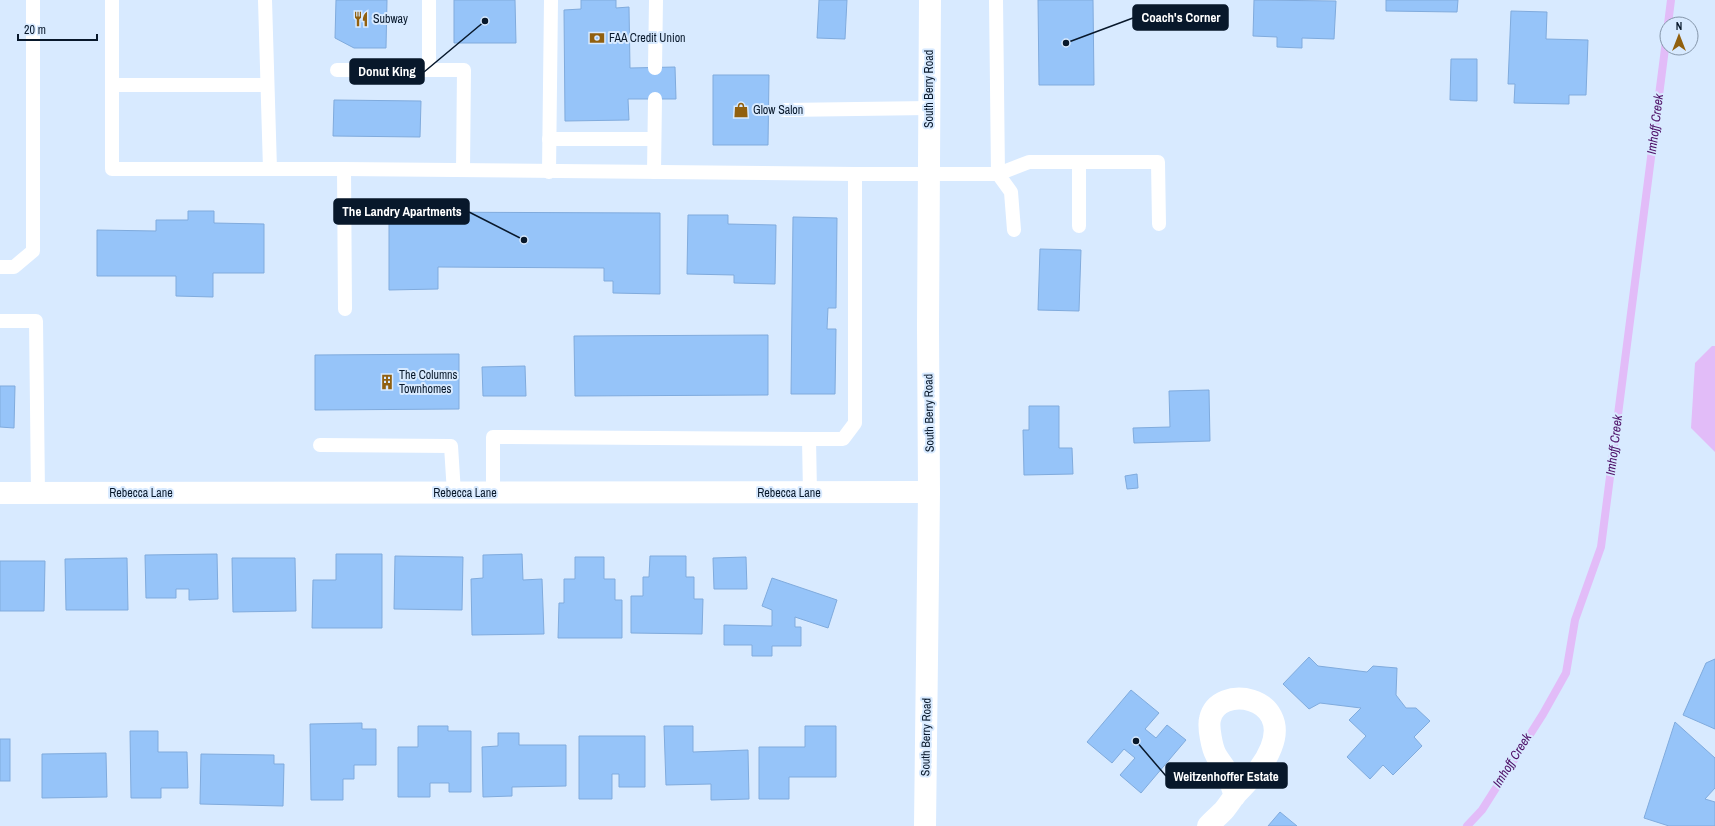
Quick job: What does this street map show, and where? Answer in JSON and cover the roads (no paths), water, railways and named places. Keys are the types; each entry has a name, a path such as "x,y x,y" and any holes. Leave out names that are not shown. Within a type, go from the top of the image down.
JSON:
{"street":[{"name":"South Berry Road","path":"925,826 929,492 928,327 930,0"},
{"name":"Rebecca Lane","path":"0,493 929,492"},
{"path":"1208,826 1225,809 1235,796"}],"lane":[{"path":"0,267 14,267 33,251 33,0"},
{"path":"112,0 112,170 344,169 549,172 998,174 1029,162 1158,162 1158,224"},
{"path":"265,0 270,169"},
{"path":"429,0 429,70"},
{"path":"549,172 551,0"},
{"path":"655,68 656,0"},
{"path":"996,0 998,174 1011,192 1014,230"},
{"path":"336,70 464,70 463,170"},
{"path":"112,85 267,85"},
{"path":"654,172 655,99"},
{"path":"784,110 929,108"},
{"path":"550,139 654,139"},
{"path":"1079,162 1080,226"},
{"path":"344,169 346,310"},
{"path":"493,493 493,437 843,439 855,423 855,174"},
{"path":"0,321 36,321 38,493"},
{"path":"810,439 810,493"},
{"path":"320,445 451,446 454,493"}],"waterway":[{"name":"Imhoff Creek","path":"1669,16 1671,0"},
{"name":"Imhoff Creek","path":"1467,826 1482,810 1543,714 1566,673 1575,620 1601,547 1664,56"}],"place":[{"name":"Subway","path":"361,19"},
{"name":"Donut King","path":"485,21"},
{"name":"FAA Credit Union","path":"597,38"},
{"name":"Coach's Corner","path":"1066,43"},
{"name":"Glow Salon","path":"741,110"},
{"name":"The Landry Apartments","path":"524,240"},
{"name":"The Columns Townhomes","path":"387,382"},
{"name":"Weitzenhoffer Estate","path":"1136,741"}]}
